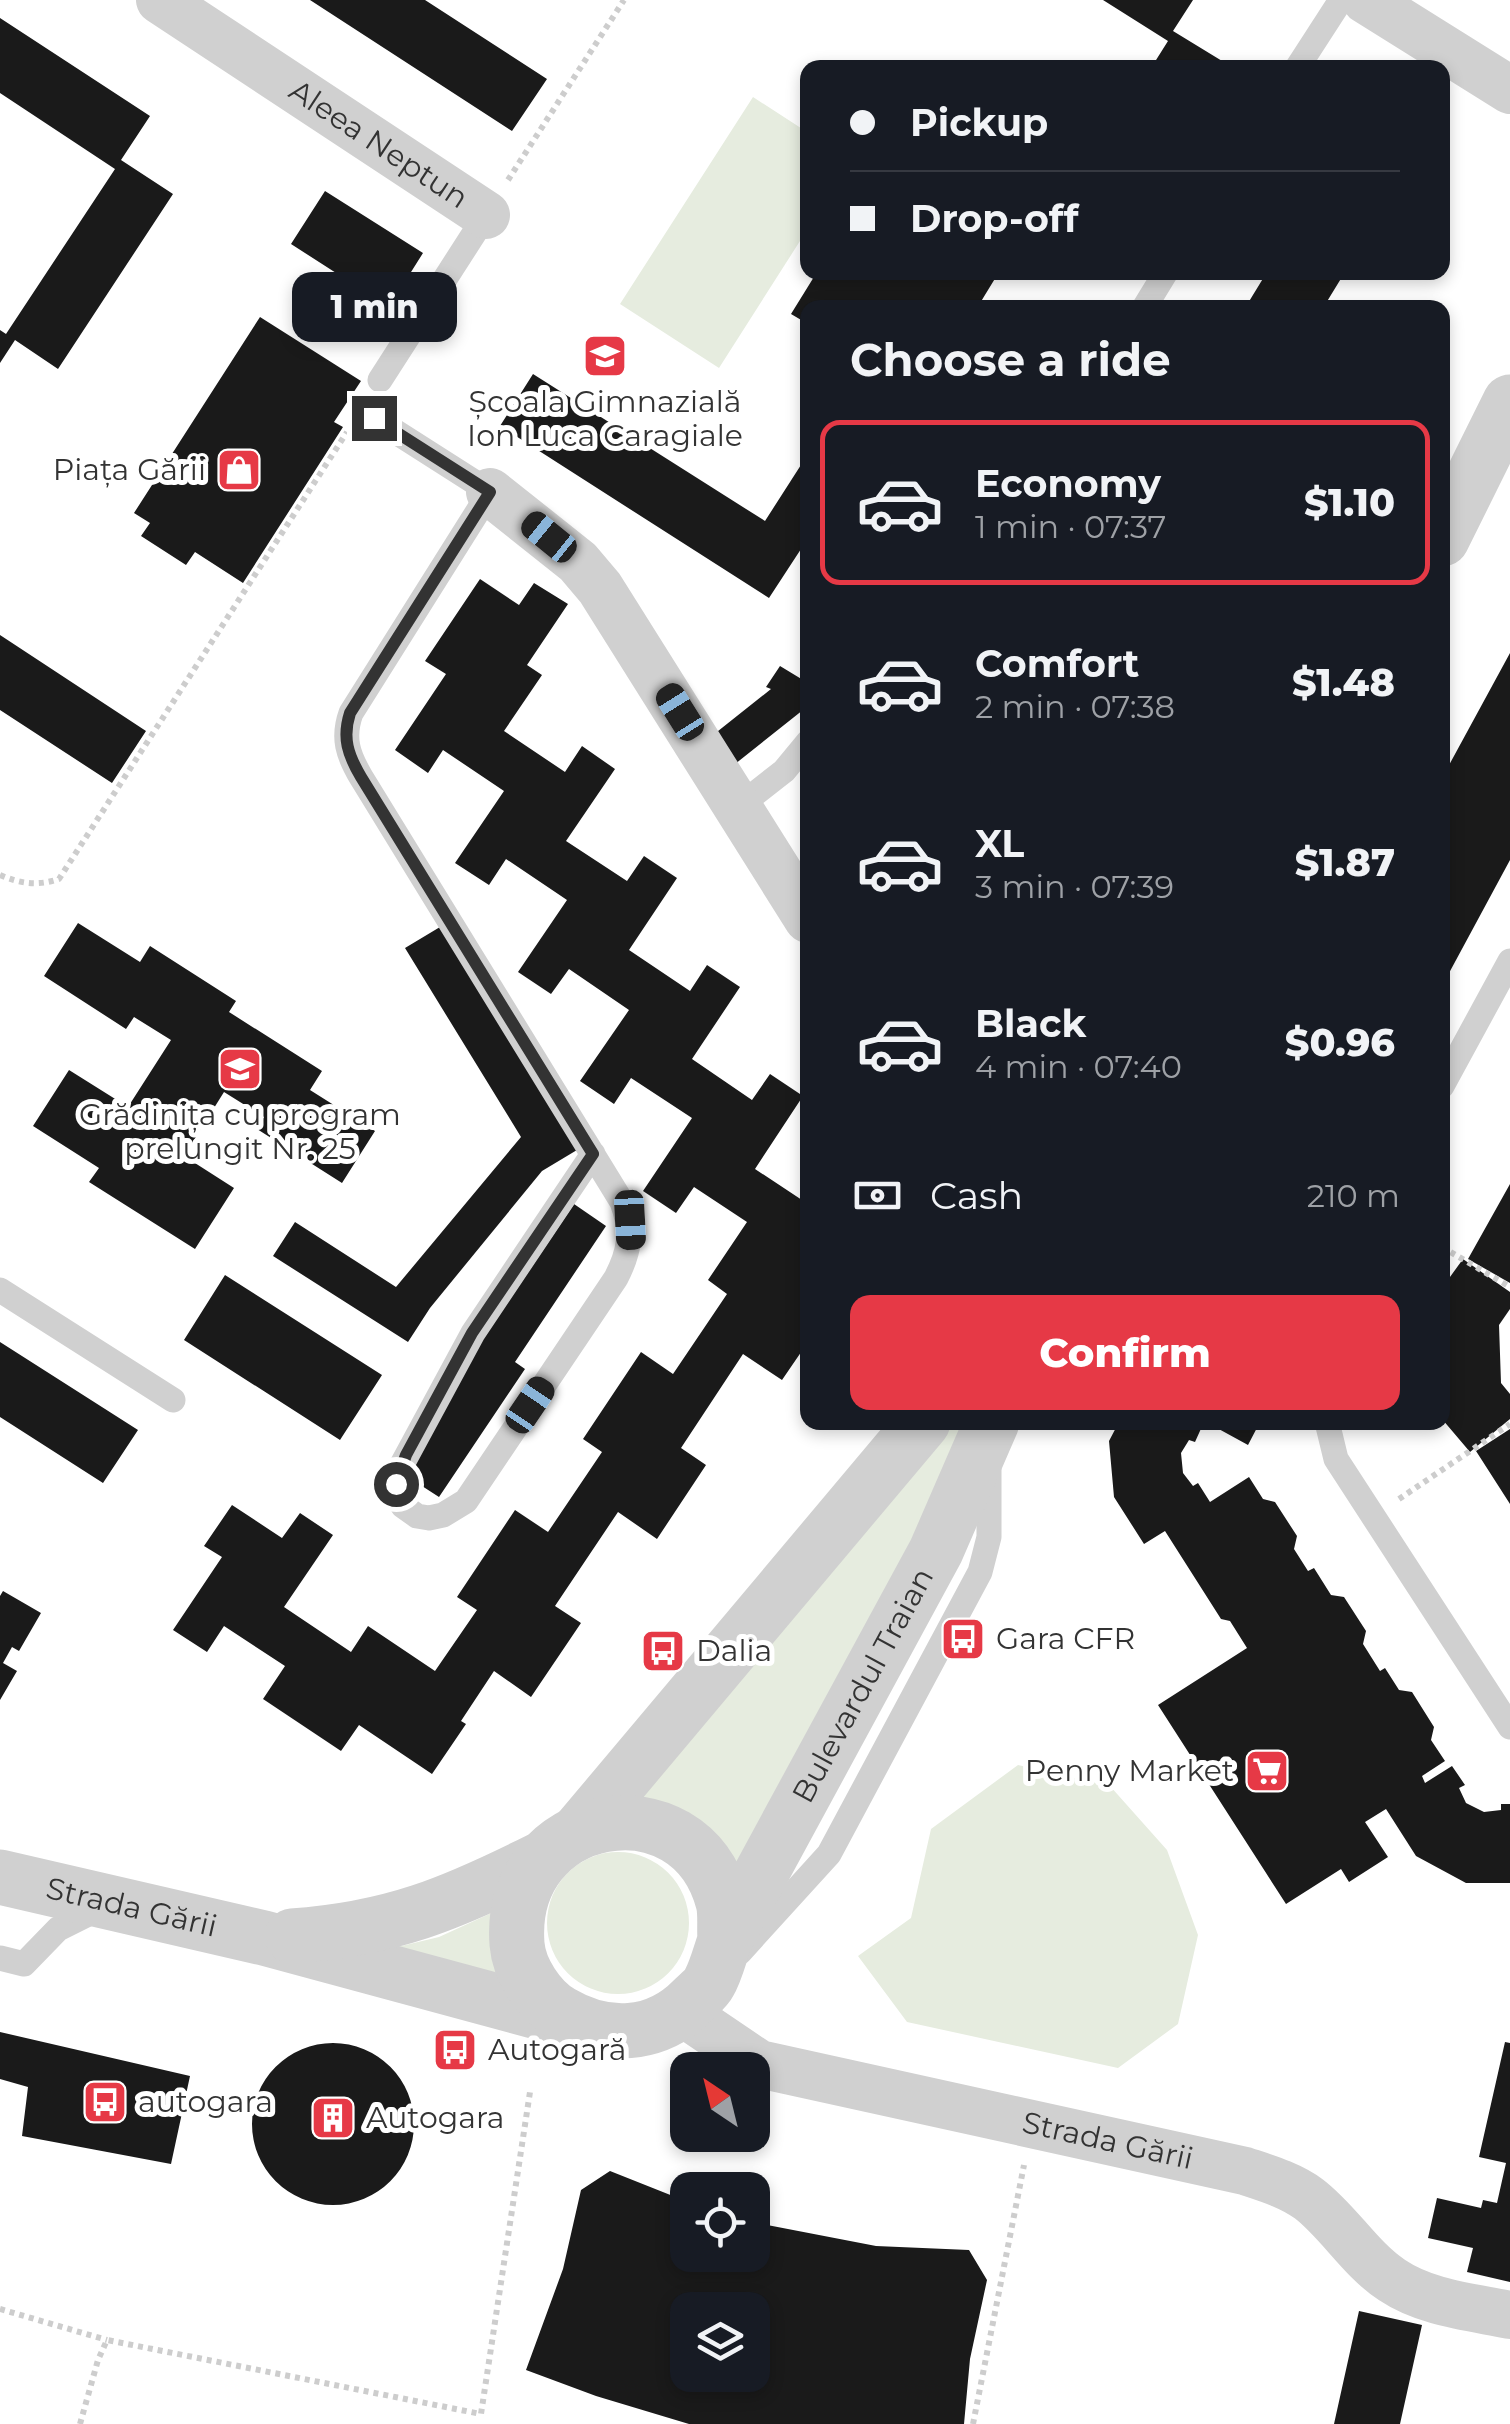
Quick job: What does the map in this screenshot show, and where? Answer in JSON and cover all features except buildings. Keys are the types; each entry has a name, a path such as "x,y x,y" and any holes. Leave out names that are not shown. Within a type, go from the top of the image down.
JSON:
{"street":[{"name":"Aleea Neptun","path":"160,0 486,215"},
{"path":"1366,0 1510,90"},
{"path":"1450,524 1510,402"},
{"path":"490,492 578,562 600,588 800,906"},
{"path":"559,1845 616,1821 652,1826 685,1843 710,1870 723,1904 705,1979 658,2025 606,2031 580,2024 552,2008 531,1982 518,1952 515,1920 522,1888 915,1430"},
{"name":"Bulevardul Traian","path":"705,1979 936,1551 989,1430"},
{"name":"Strada Gării","path":"264,1938 332,1933 405,1919 473,1893 559,1845"},
{"name":"Strada Gării","path":"0,1876 264,1938 580,2024"},
{"name":"Strada Gării","path":"705,1979 758,2064 1245,2171 1308,2198 1388,2278 1408,2289 1510,2315"}],"lane":[{"path":"1302,60 1340,0"},
{"name":"Aleea Neptun","path":"380,380 486,215"},
{"path":"374,418 490,492 350,713 346,746 361,777 593,1154 630,1220 625,1260 466,1501 443,1516 418,1516 396,1496 406,1455 472,1333 593,1154"},
{"path":"738,807 784,772 800,752"},
{"path":"1450,1071 1510,961"},
{"path":"0,1290 174,1400"},
{"path":"1330,1430 1336,1459 1510,1727"},
{"path":"0,1958 24,1964 58,1930 111,1903"}],"path":[{"path":"486,215 624,0"},
{"path":"0,875 14,882 40,885 59,879 380,380"},
{"path":"1450,1252 1510,1287"},
{"path":"1372,1516 1510,1424"},
{"path":"0,2309 107,2340 481,2414 530,2092"},
{"path":"973,2424 1032,2124"},
{"path":"80,2424 107,2340"}],"shaded area":[{"path":"753,97 800,127 800,241 719,368 620,304"},
{"path":"942,1430 975,1430 733,1875 627,1797"},
{"path":"1018,1765 1110,1786 1167,1850 1198,1935 1178,2024 1118,2068 907,2022 858,1956 911,1918 931,1829"},
{"path":"618,1852 645,1857 668,1873 684,1896 689,1923 684,1950 668,1973 645,1989 618,1994 591,1989 568,1973 552,1950 547,1923 552,1896 568,1873 591,1857"},
{"path":"498,1910 517,1987 397,1947 439,1937"}],"place":[{"name":"Școala Gimnazială Ion Luca Caragiale","path":"605,356"},
{"name":"Piața Gării","path":"239,470"},
{"name":"Grădinița cu program prelungit Nr. 25","path":"240,1069"},
{"name":"Gara CFR","path":"963,1639"},
{"name":"Dalia","path":"663,1651"},
{"name":"Penny Market","path":"1267,1771"},
{"name":"Autogară","path":"455,2050"},
{"name":"autogara","path":"105,2102"},
{"name":"Autogara","path":"333,2118"}],"route":[{"path":"374,418 490,492 350,713 346,746 361,777 593,1154 472,1333 406,1455 396,1484"}]}
